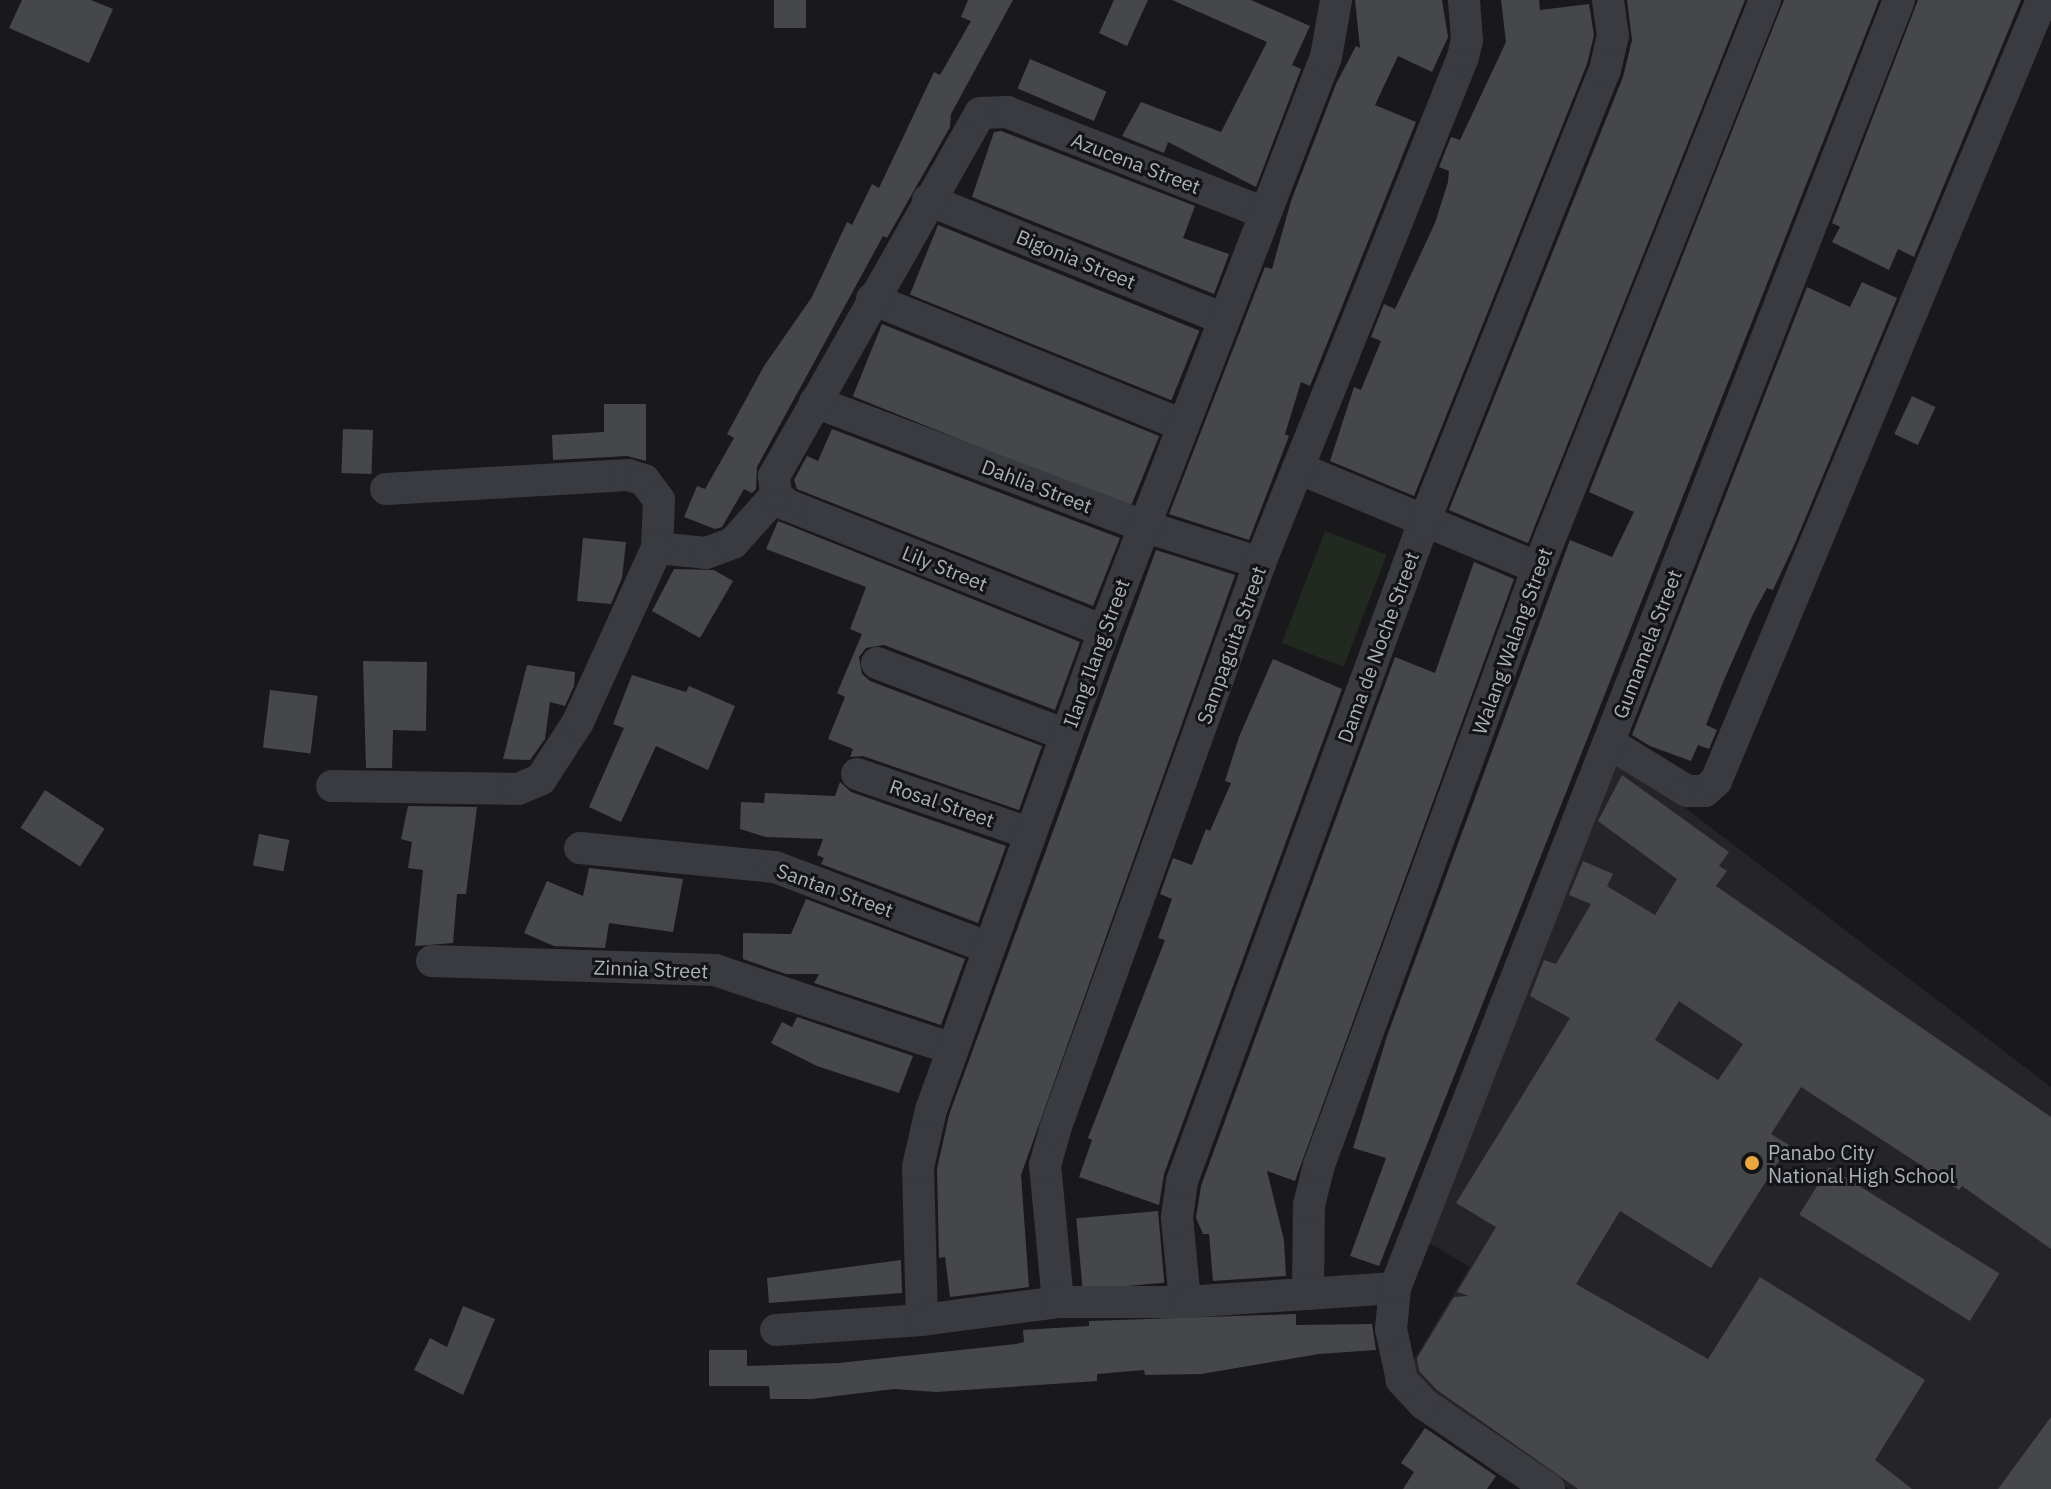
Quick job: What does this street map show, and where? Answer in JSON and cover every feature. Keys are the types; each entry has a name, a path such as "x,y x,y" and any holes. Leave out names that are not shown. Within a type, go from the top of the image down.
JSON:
{"street":[{"name":"Ilang Ilang Street","path":"922,1320 918,1167 952,1049 1028,833 1143,526 1326,57 1336,0"},
{"name":"Sampaguita Street","path":"1058,1302 1046,1193 1049,1153 1260,563 1463,57 1467,40 1464,0"},
{"name":"Dama de Noche Street","path":"1185,1302 1177,1217 1182,1181 1424,522 1605,70 1613,36 1608,0"},
{"name":"Walang Walang Street","path":"1308,1294 1309,1205 1319,1165 1538,568 1765,0"},
{"name":"Gumamela Street","path":"1549,1489 1424,1404 1402,1380 1391,1329 1395,1288 1899,0"},
{"path":"1609,743 1687,791 1705,791 1716,781 2042,0"},
{"name":"Azucena Street","path":"928,200 971,124 989,110 1007,112 1265,213"},
{"path":"657,548 719,552 781,500 774,476 928,200"},
{"name":"Bigonia Street","path":"928,200 1224,319"},
{"path":"872,299 1183,425"},
{"name":"Dahlia Street","path":"815,402 1143,526 1260,563"},
{"path":"1298,468 1538,568"},
{"path":"332,786 518,789 541,779 578,722 657,548 659,500 644,480 628,475 386,489"},
{"name":"Lily Street","path":"781,500 1104,631"},
{"path":"877,663 1066,735"},
{"name":"Rosal Street","path":"857,774 1028,833"},
{"name":"Santan Street","path":"580,848 775,867 987,947"},
{"name":"Zinnia Street","path":"432,961 715,970 952,1049"},
{"path":"776,1330 922,1320 1058,1302 1185,1302 1395,1288"}],"shaded area":[{"path":"1325,531 1387,555 1344,667 1282,643"},
{"name":"Panabo City National High School","path":"1612,752 2051,1087 2051,1489 1569,1489 1404,1376 1470,1267 1424,1240"}],"building":[{"path":"22,0 91,0 113,9 89,63 9,28"},
{"path":"774,0 806,0 806,28 774,28"},
{"path":"968,0 1013,0 951,114 950,127 887,238 883,236 757,467 756,489 752,493 744,489 722,527 715,529 684,517 697,486 705,489 734,438 727,434 764,366 812,297 847,222 852,225 872,184 879,188 934,72 940,75 971,21 961,17"},
{"path":"1114,0 1148,0 1127,46 1099,33"},
{"path":"1172,0 1251,0 1310,26 1292,65 1301,69 1256,187 1168,142 1164,153 1122,136 1141,102 1221,132 1267,42"},
{"path":"1355,0 1442,0 1448,37 1432,72 1398,56 1375,105 1416,122 1310,386 1301,382 1285,434 1289,436 1249,540 1169,514 1265,267 1272,269 1291,201 1336,84 1356,46 1360,48"},
{"path":"1501,0 1539,0 1540,10 1589,4 1594,35 1587,64 1414,496 1330,461 1354,387 1361,390 1381,341 1371,337 1384,304 1395,309 1435,223 1449,171 1439,167 1451,137 1460,140 1506,42"},
{"path":"1627,0 1745,0 1528,543 1449,510 1623,77 1632,40"},
{"path":"1784,0 1879,0 1379,1266 1350,1256 1386,1158 1353,1148 1387,1036 1570,540 1612,557 1634,512 1589,492"},
{"path":"1918,0 2021,0 1914,257 1898,249 1889,270 1832,242 1840,227 1832,223"},
{"path":"1030,59 1106,91 1094,121 1017,88"},
{"path":"1001,131 1195,206 1183,238 1229,254 1214,294 972,197 994,132"},
{"path":"938,225 1199,331 1171,400 910,295"},
{"path":"1862,282 1897,298 1795,543 1773,590 1767,588 1753,614 1724,680 1706,725 1717,730 1709,749 1698,745 1691,761 1650,746 1632,735 1807,287 1850,307"},
{"path":"882,324 1159,436 1130,508 853,396"},
{"path":"1912,396 1936,407 1918,445 1894,434"},
{"path":"604,404 646,404 646,461 627,456 553,460 552,435 604,432"},
{"path":"343,429 373,430 371,474 341,473"},
{"path":"832,429 1120,538 1093,606 797,489 794,480 807,456 818,461"},
{"path":"778,521 1080,642 1055,710 884,645 866,648 859,657 862,674 870,681 1042,746 1019,810 863,756 850,757 853,749 828,739 845,697 837,693 862,634 850,629 866,587 766,549"},
{"path":"583,538 626,542 622,578 611,604 577,601"},
{"path":"1156,550 1235,575 1021,1175 1029,1287 950,1297 945,1257 939,1258 937,1169 949,1115"},
{"path":"1474,562 1514,579 1295,1181 1267,1171 1284,1240 1286,1276 1213,1281 1209,1234 1203,1234 1196,1218 1201,1186 1395,657 1435,673"},
{"path":"674,569 714,570 733,581 700,638 652,611"},
{"path":"1273,659 1342,689 1164,1174 1159,1205 1079,1177 1092,1140 1088,1138 1165,940 1158,938 1172,899 1160,894 1173,858 1192,865 1206,829 1210,831 1231,783 1225,781 1239,737"},
{"path":"363,661 427,662 426,731 393,730 392,768 366,768"},
{"path":"527,665 575,672 574,686 565,706 550,702 545,739 530,760 503,759"},
{"path":"632,675 686,692 689,686 735,706 708,770 656,746 621,822 589,807 624,728 613,724"},
{"path":"270,690 318,696 311,753 263,748"},
{"name":"Panabo City National High School","path":"1622,775 1729,852 1719,866 1727,871 1716,886 2051,1117 2051,1249 1962,1186 1959,1190 1801,1087 1771,1134 1789,1145 1711,1268 1620,1211 1576,1284 1708,1359 1760,1277 1925,1380 1875,1460 1912,1489 1578,1489 1437,1390 1419,1371 1417,1358 1454,1297 1469,1296 1457,1292 1496,1227 1456,1203 1570,1018 1530,996 1544,960 1556,964 1591,904 1569,895 1583,861 1613,874 1607,886 1655,915 1677,879 1598,821","holes":["1679,1001 1743,1044 1718,1080 1655,1040"]},
{"path":"840,782 851,792 1006,846 978,923 821,864 824,858 817,855 823,839 766,837 740,829 741,802 764,803 765,793 835,796"},
{"path":"45,790 105,829 80,866 20,828"},
{"path":"408,806 477,807 466,894 457,894 453,943 415,946 423,870 408,868 412,842 401,839"},
{"path":"259,834 289,840 283,871 253,865"},
{"path":"589,868 683,879 673,932 609,923 605,948 554,946 524,933 547,881 583,896"},
{"path":"806,899 965,959 941,1025 814,983 819,974 786,974 743,959 743,933 791,934"},
{"path":"797,1017 913,1056 899,1093 817,1066 771,1043 782,1022 792,1027"},
{"path":"1829,1167 1999,1274 1970,1321 1799,1214"},
{"path":"1158,1211 1164,1283 1083,1290 1076,1218"},
{"path":"901,1260 902,1293 769,1303 767,1278"},
{"path":"463,1306 495,1319 463,1395 414,1370 430,1338 447,1347"},
{"path":"1296,1314 1296,1325 1372,1324 1376,1350 1319,1354 1201,1374 1145,1375 1144,1370 1097,1374 1097,1381 936,1392 894,1389 812,1399 770,1399 769,1386 709,1386 709,1350 747,1350 747,1366 839,1363 1016,1344 1024,1342 1023,1330 1089,1326 1089,1321"},
{"path":"2051,1417 2051,1489 1998,1489"},
{"path":"1425,1428 1496,1476 1487,1489 1403,1489 1414,1472 1401,1463"}],"place":[{"name":"Panabo City National High School","path":"1752,1163"}]}
